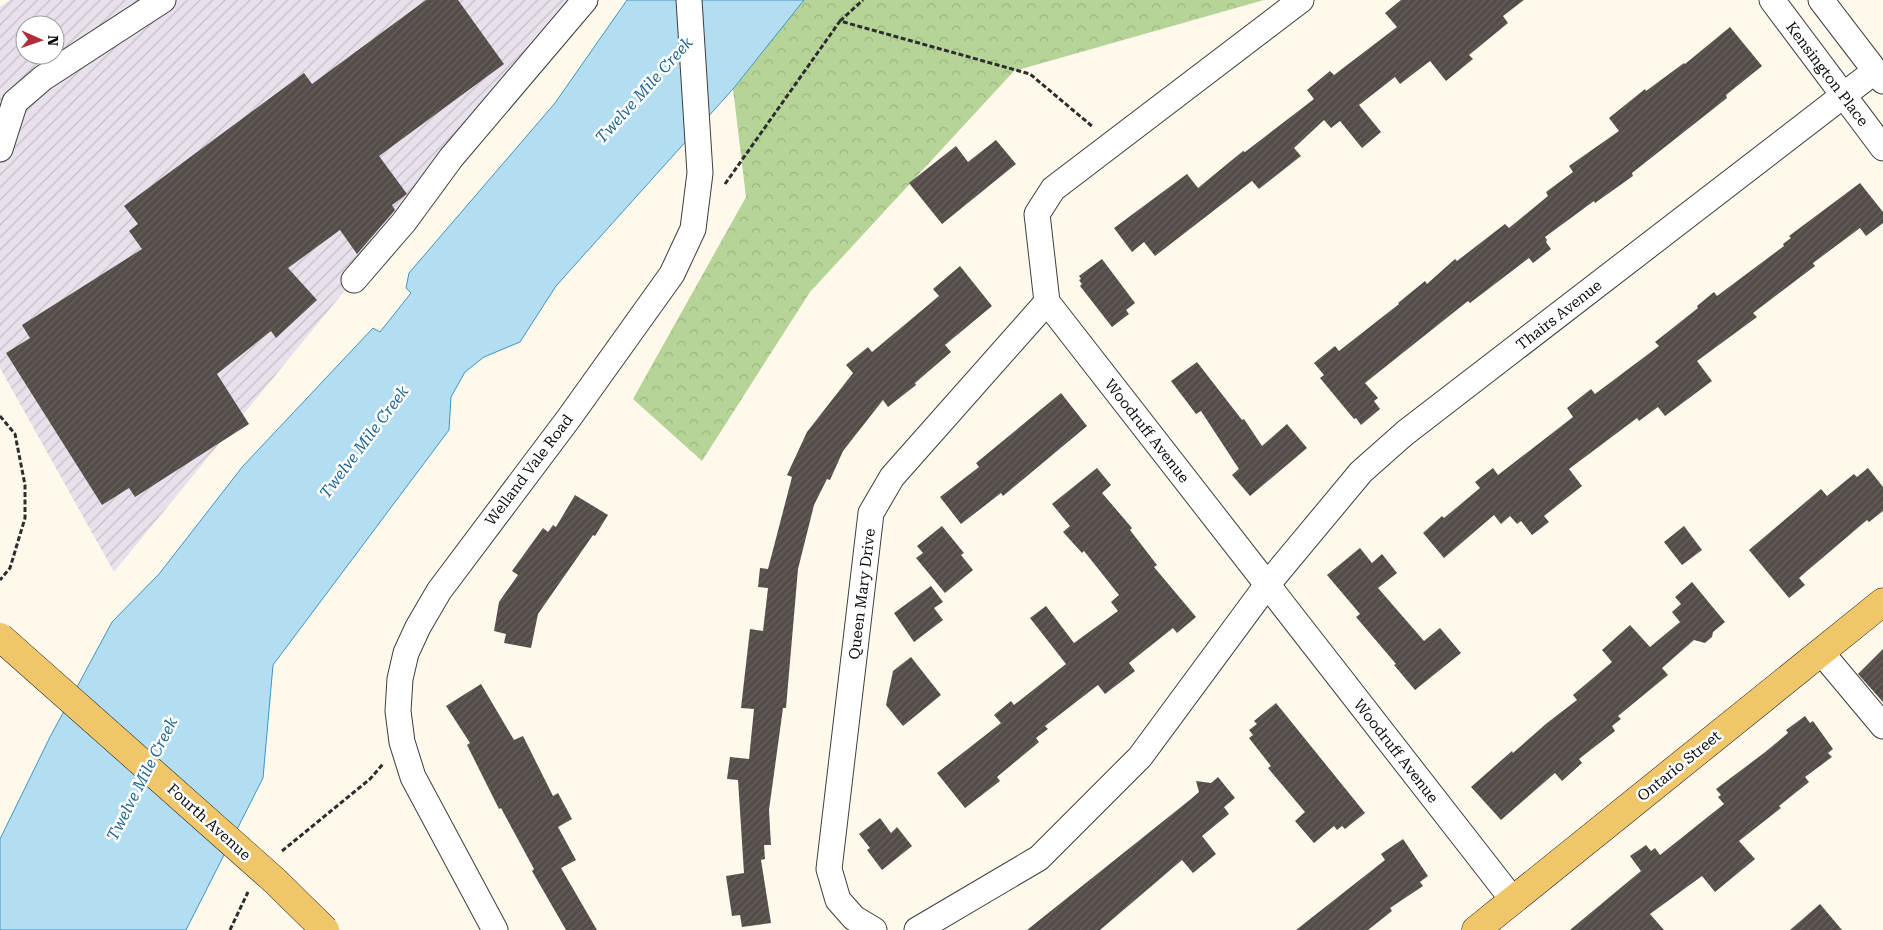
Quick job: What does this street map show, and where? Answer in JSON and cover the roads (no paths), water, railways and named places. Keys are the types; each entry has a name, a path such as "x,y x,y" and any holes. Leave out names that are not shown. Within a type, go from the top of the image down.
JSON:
{"main road":[{"name":"Ontario Street","path":"1476,930 1883,602"},
{"name":"Fourth Avenue","path":"0,637 274,880 325,930"}],"street":[{"path":"0,149 15,102 44,78 163,0"},
{"path":"354,280 404,222 451,158 585,0"},
{"name":"Welland Vale Road","path":"495,930 413,777 402,742 398,711 400,679 406,653 418,627 439,591 672,274 693,229 700,172 689,0"},
{"path":"1047,302 1037,214 1053,188 1301,0"},
{"name":"Kensington Place","path":"1772,0 1883,148"},
{"path":"1821,0 1879,76"},
{"name":"Thairs Avenue","path":"1267,585 1361,472 1406,433 1843,96 1879,76"},
{"name":"Woodruff Avenue","path":"1047,302 1513,900"},
{"name":"Queen Mary Drive","path":"874,930 854,918 838,900 829,869 871,513 892,477 1047,302"},
{"path":"917,930 1039,858 1140,757 1267,585"},
{"path":"1821,652 1883,726"}],"water":[{"name":"Twelve Mile Creek","path":"627,0 804,0 733,89 556,286 520,342 484,357 465,372 451,397 449,430 273,665 263,778 186,930 0,930 0,839 50,737 112,622 159,574 243,466 373,328 380,332 411,293 406,288 409,273 555,103"}]}
